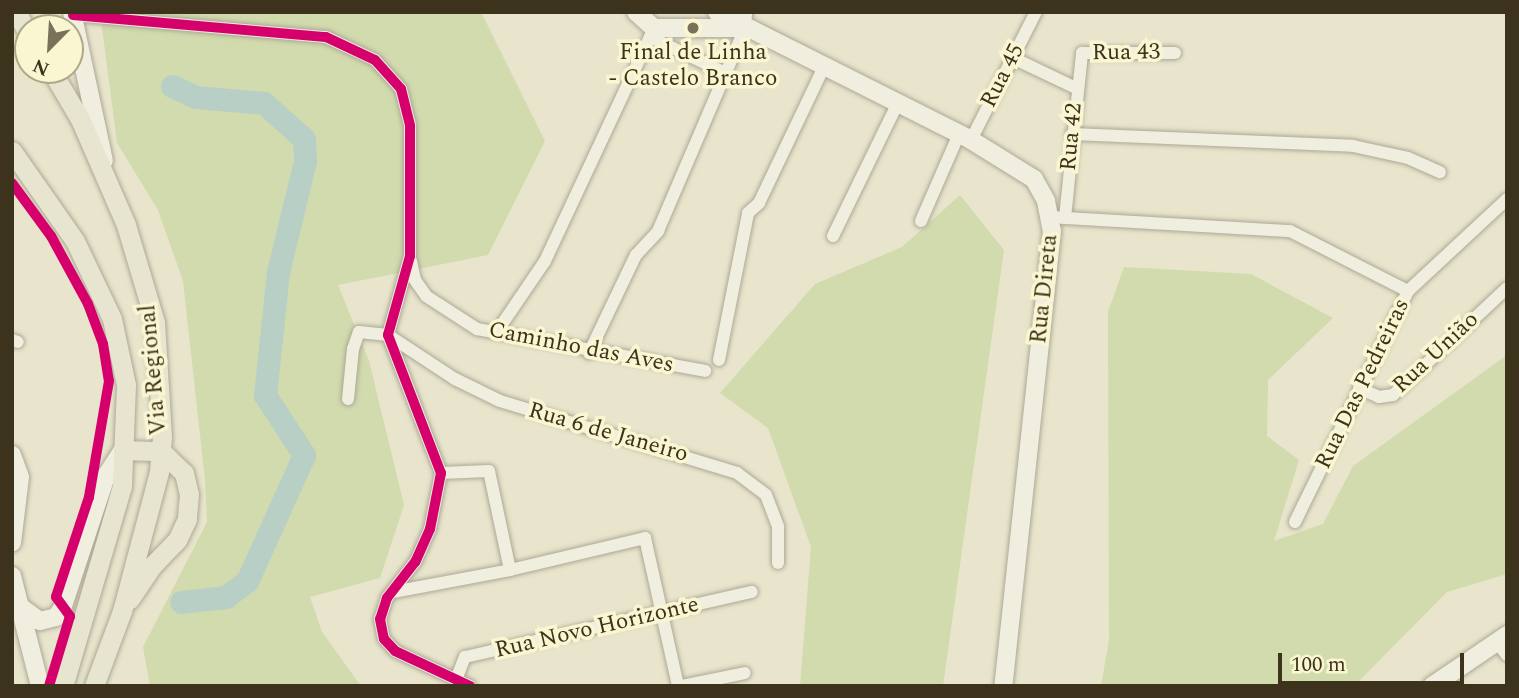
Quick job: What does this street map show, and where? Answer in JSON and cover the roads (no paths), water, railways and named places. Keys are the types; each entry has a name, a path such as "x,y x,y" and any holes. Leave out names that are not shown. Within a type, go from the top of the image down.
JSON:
{"main road":[{"path":"59,84 80,119 113,195"},
{"name":"Via Regional","path":"12,151 57,210 112,319 126,385 122,486 110,536 63,686"},
{"name":"Via Regional","path":"94,686 122,611 161,451 155,322 143,274 113,195"},
{"path":"122,611 152,566 177,540 187,519 189,494 184,473 161,451 123,450"}],"street":[{"path":"624,12 725,73"},
{"name":"Rua Direta","path":"717,12 746,20 824,67 965,137 1034,179 1058,218 1003,686"},
{"name":"Rua 45","path":"921,221 1036,12"},
{"path":"72,13 301,32 326,37 375,60 390,73 407,107 410,256 388,335 441,473 430,529 380,619 384,639 422,666 470,686"},
{"name":"Via Regional","path":"72,13 113,195"},
{"path":"589,353 636,255 658,231 746,20"},
{"name":"Rua Direta","path":"646,24 746,20"},
{"path":"496,334 545,261 646,24"},
{"name":"Rua 43","path":"1080,57 1084,51 1175,53"},
{"name":"Rua 42","path":"1058,218 1072,134 1080,57"},
{"path":"1013,58 1076,88"},
{"path":"719,360 748,213 759,203 824,67"},
{"path":"833,236 898,103"},
{"path":"1072,134 1363,147 1440,172"},
{"name":"Rua Das Pedreiras","path":"1295,522 1408,292 1507,199"},
{"path":"1058,218 1290,231 1408,292"},
{"name":"Caminho das Aves","path":"410,256 413,276 426,296 463,323 496,334 589,353 705,371"},
{"name":"Rua União","path":"1359,388 1379,397 1393,395 1507,288"},
{"path":"348,399 351,357 359,332 388,335"},
{"name":"Rua 6 de Janeiro","path":"388,335 455,379 500,401 737,472 766,495 778,527 778,563"},
{"path":"22,608 40,621 56,617 62,609 106,476 123,450"},
{"path":"12,455 20,477 12,543"},
{"path":"441,473 485,469 510,570"},
{"path":"393,592 510,570 645,538 680,686 745,673"},
{"path":"12,576 40,686"},
{"name":"Rua Novo Horizonte","path":"456,680 465,657 752,592"},
{"path":"1432,686 1503,644"}],"waterway":[{"path":"172,86 196,97 264,103 304,139 305,161 278,272 265,395 304,455 247,581 226,597 181,602"}],"place":[{"name":"Final de Linha - Castelo Branco","path":"693,28"}]}
